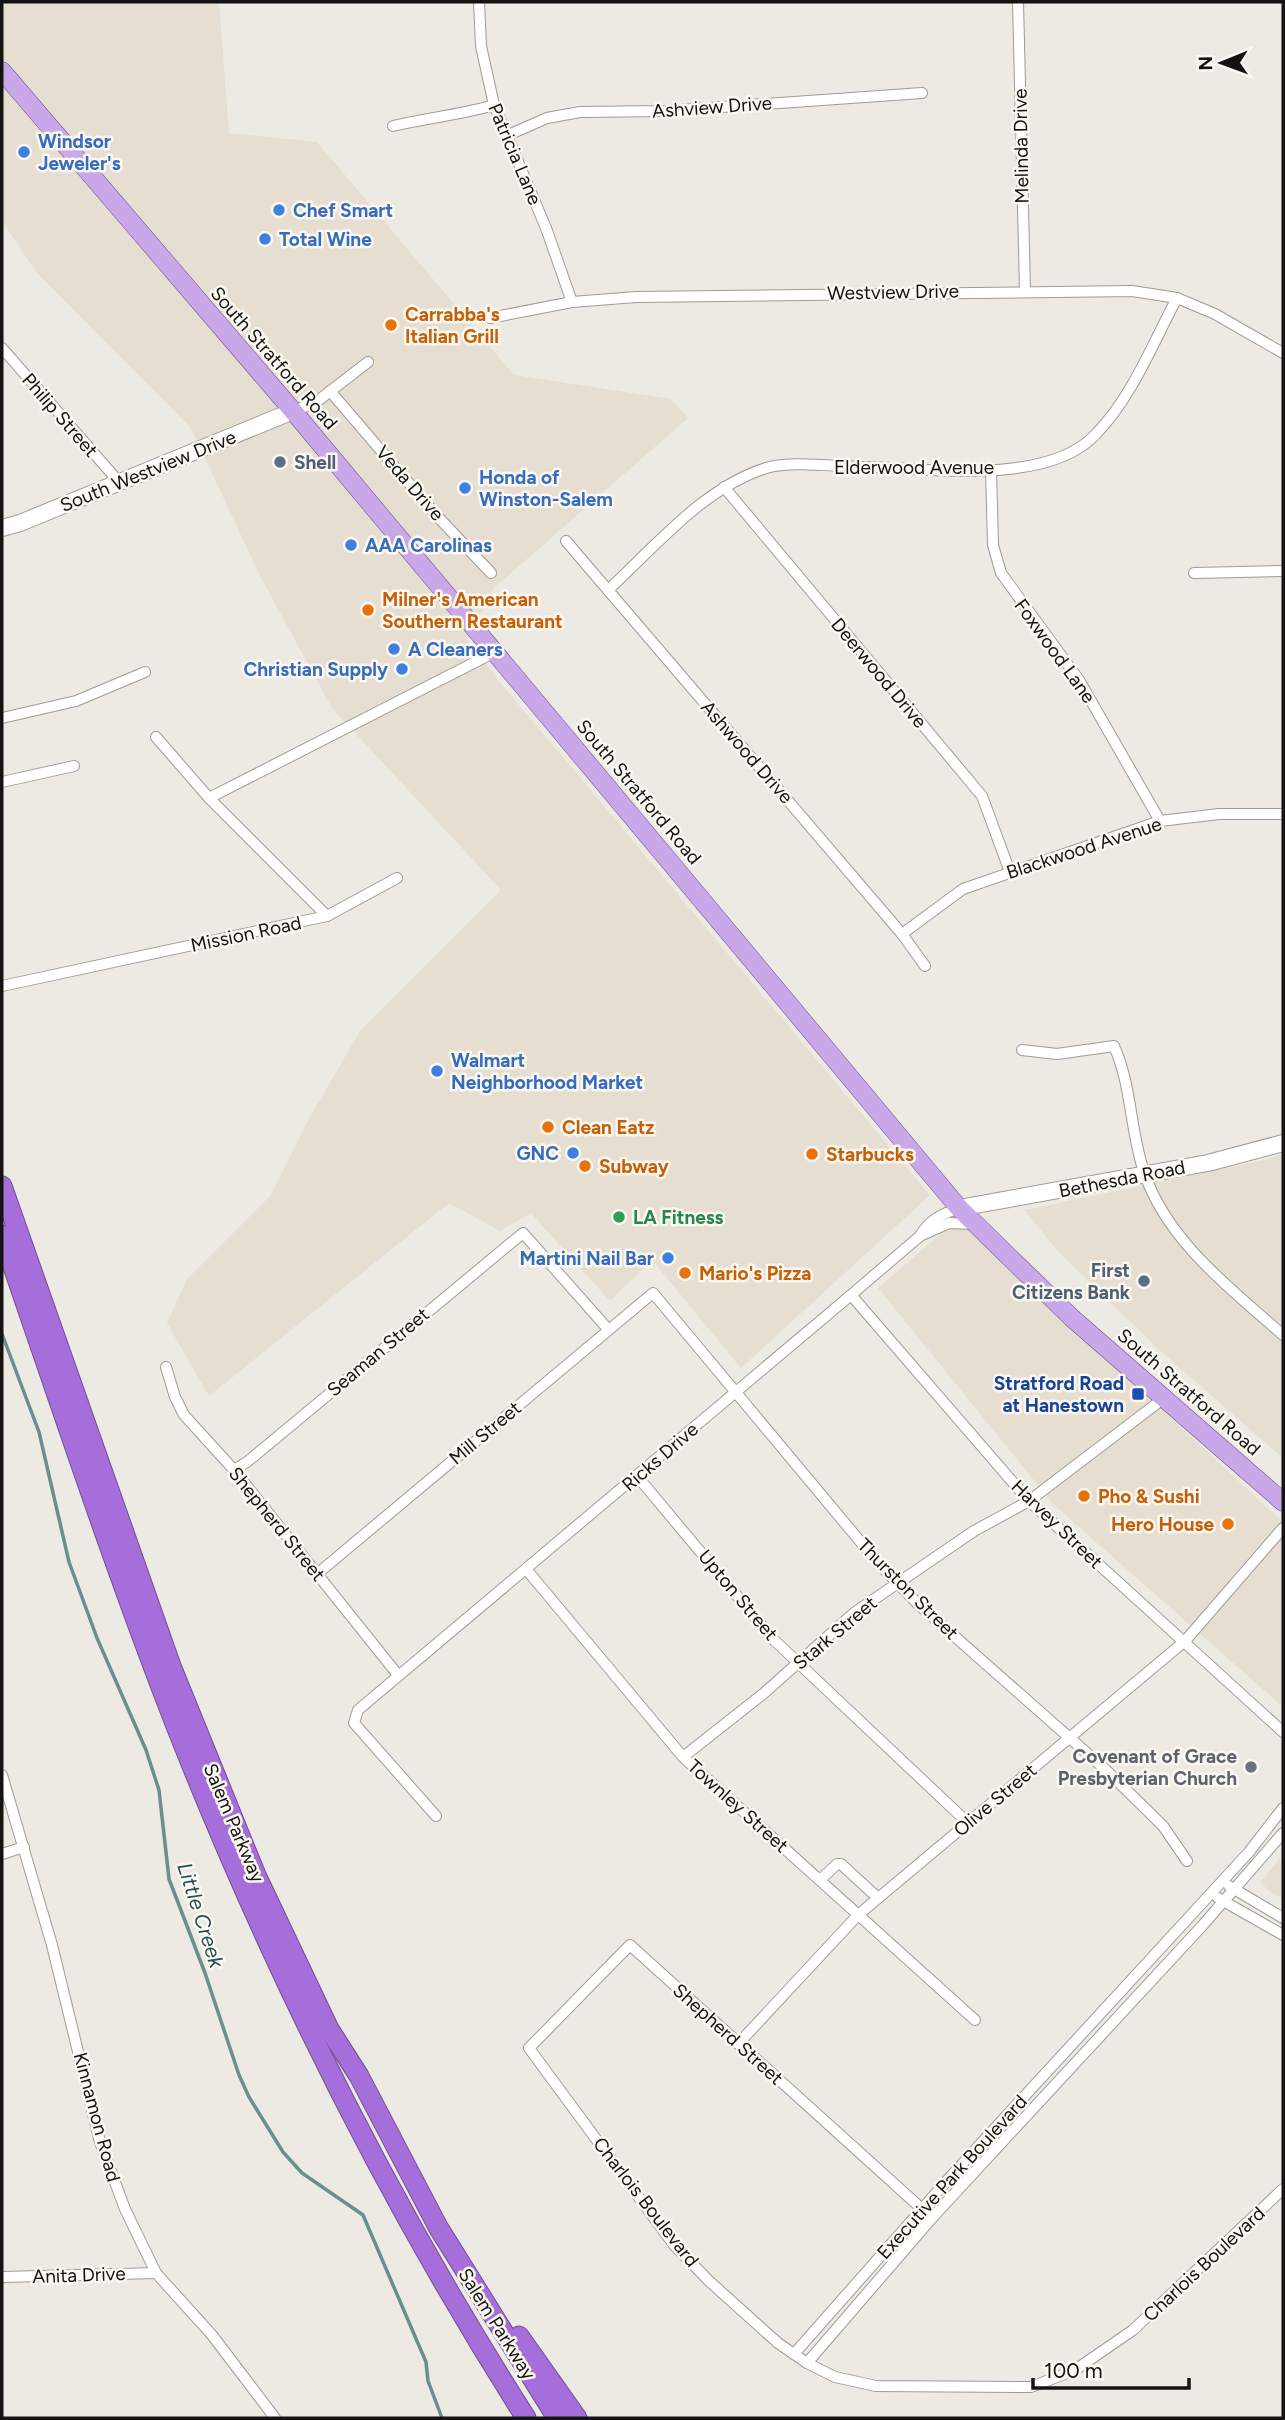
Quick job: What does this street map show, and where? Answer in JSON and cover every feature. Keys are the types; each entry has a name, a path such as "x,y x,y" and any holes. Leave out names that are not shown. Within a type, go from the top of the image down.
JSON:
{"highway":[{"name":"Salem Parkway","path":"2,1186 155,1623 233,1823 329,2029 359,2076 438,2227 473,2287 557,2418"},
{"name":"Salem Parkway","path":"2,1235 155,1672 241,1882 343,2098 419,2238 521,2413"},
{"path":"473,2287 504,2314 577,2418"}],"main road":[{"name":"South Stratford Road","path":"2,71 293,411 960,1208 1072,1318 1283,1502"}],"street":[{"name":"Patricia Lane","path":"479,2 481,46 494,105 541,215 572,302"},
{"name":"Melinda Drive","path":"1017,2 1025,290"},
{"name":"Ashview Drive","path":"506,136 547,118 580,112 666,111 922,93"},
{"path":"393,126 428,117 464,114 494,105"},
{"name":"Westview Drive","path":"490,318 572,302 636,297 1025,290 1132,291 1177,298 1215,314 1283,353"},
{"name":"Elderwood Avenue","path":"608,590 710,496 770,466 991,469 1045,464 1072,454 1095,436 1116,411 1177,298"},
{"name":"Philip Street","path":"4,354 119,482"},
{"path":"293,411 315,403 368,362"},
{"name":"Veda Drive","path":"330,391 437,516 491,573"},
{"name":"South Westview Drive","path":"2,528 293,411"},
{"name":"Foxwood Lane","path":"991,469 993,545 1001,573 1080,680 1160,821"},
{"name":"Deerwood Drive","path":"724,487 982,796 1010,872"},
{"name":"Ashwood Drive","path":"566,541 902,934 925,966"},
{"path":"1194,573 1283,571"},
{"path":"209,797 495,652"},
{"path":"2,718 76,701 145,672"},
{"name":"Mission Road","path":"156,737 209,797 327,916"},
{"path":"2,782 74,766"},
{"name":"Blackwood Avenue","path":"902,934 963,889 1160,821 1219,814 1283,814"},
{"path":"327,916 397,878"},
{"name":"Mission Road","path":"2,986 327,916"},
{"path":"1021,1050 1057,1054 1114,1046 1123,1066 1144,1173 1165,1214 1191,1250 1283,1335"},
{"name":"Bethesda Road","path":"960,1208 1208,1163 1283,1143"},
{"name":"Ricks Drive","path":"920,1236 926,1225 942,1214 960,1208"},
{"name":"Ricks Drive","path":"436,1816 354,1723 358,1710 920,1236 949,1223 977,1224"},
{"name":"Seaman Street","path":"234,1470 523,1233 607,1328"},
{"name":"Mill Street","path":"317,1574 568,1365 607,1328 653,1293"},
{"name":"Thurston Street","path":"653,1293 879,1564 918,1604 1070,1737 1163,1826 1186,1861"},
{"name":"Harvey Street","path":"851,1295 1029,1501 1283,1731"},
{"name":"Shepherd Street","path":"166,1367 175,1397 184,1415 234,1470 398,1675"},
{"name":"Stark Street","path":"683,1758 854,1614 898,1581 974,1531 1029,1501 1164,1398"},
{"name":"Upton Street","path":"638,1476 752,1615 797,1664 968,1823"},
{"name":"Olive Street","path":"738,2044 858,1915 1185,1641 1283,1528"},
{"name":"Townley Street","path":"526,1569 683,1758 975,2020"},
{"name":"Kinnamon Road","path":"2,1775 69,2007 100,2142 125,2209 156,2273 212,2335 275,2418"},
{"name":"Executive Park Boulevard","path":"794,2354 922,2209 1249,1852 1283,1808"},
{"name":"Executive Park Boulevard","path":"807,2363 932,2218 1189,1940 1283,1833"},
{"path":"2,1854 24,1847"},
{"path":"820,1880 837,1864 841,1864 878,1898"},
{"path":"1221,1880 1232,1890 1283,1918"},
{"path":"1211,1892 1223,1902 1283,1935"},
{"path":"1178,1930 1189,1940"},
{"name":"Shepherd Street","path":"529,2048 630,1945 932,2218"},
{"path":"1112,2001 1122,2013"},
{"name":"Charlois Boulevard","path":"529,2048 674,2245 709,2281 807,2363 835,2377 876,2386 992,2389 1031,2387 1080,2368 1133,2330 1283,2189"},
{"name":"Anita Drive","path":"2,2277 156,2273"}],"shaded area":[{"path":"2,2 219,2 229,133 317,142 514,375 671,399 688,418 494,588 467,639 498,680 930,1195 741,1368 652,1260 610,1301 531,1213 500,1231 449,1203 209,1396 167,1323 187,1279 271,1195 306,1124 360,1031 501,890 332,708 259,574 191,428 36,272 2,221"},
{"path":"1283,1154 1283,1458 1155,1346 1054,1247 1025,1210"},
{"path":"957,1220 1283,1522 1283,1707 1054,1505 878,1288"},
{"path":"1283,1855 1283,1899 1260,1882"}],"waterway":[{"name":"Little Creek","path":"2,1334 39,1432 69,1562 97,1638 146,1750 159,1790 169,1879 205,1973 239,2075 249,2097 283,2152 302,2173 363,2215 426,2362 428,2381 442,2418"}],"place":[{"name":"Windsor Jeweler's","path":"24,152"},
{"name":"Chef Smart","path":"279,210"},
{"name":"Total Wine","path":"265,239"},
{"name":"Carrabba's Italian Grill","path":"391,325"},
{"name":"Shell","path":"280,462"},
{"name":"Honda of Winston-Salem","path":"465,488"},
{"name":"AAA Carolinas","path":"351,545"},
{"name":"Milner's American Southern Restaurant","path":"368,610"},
{"name":"A Cleaners","path":"394,649"},
{"name":"Christian Supply","path":"402,669"},
{"name":"Walmart Neighborhood Market","path":"437,1071"},
{"name":"Clean Eatz","path":"548,1127"},
{"name":"GNC","path":"573,1153"},
{"name":"Starbucks","path":"812,1154"},
{"name":"Subway","path":"585,1166"},
{"name":"LA Fitness","path":"619,1217"},
{"name":"Martini Nail Bar","path":"668,1258"},
{"name":"Mario's Pizza","path":"685,1273"},
{"name":"First Citizens Bank","path":"1144,1281"},
{"name":"Stratford Road at Hanestown","path":"1138,1394"},
{"name":"Pho & Sushi","path":"1084,1496"},
{"name":"Hero House","path":"1228,1524"},
{"name":"Covenant of Grace Presbyterian Church","path":"1251,1767"}]}
